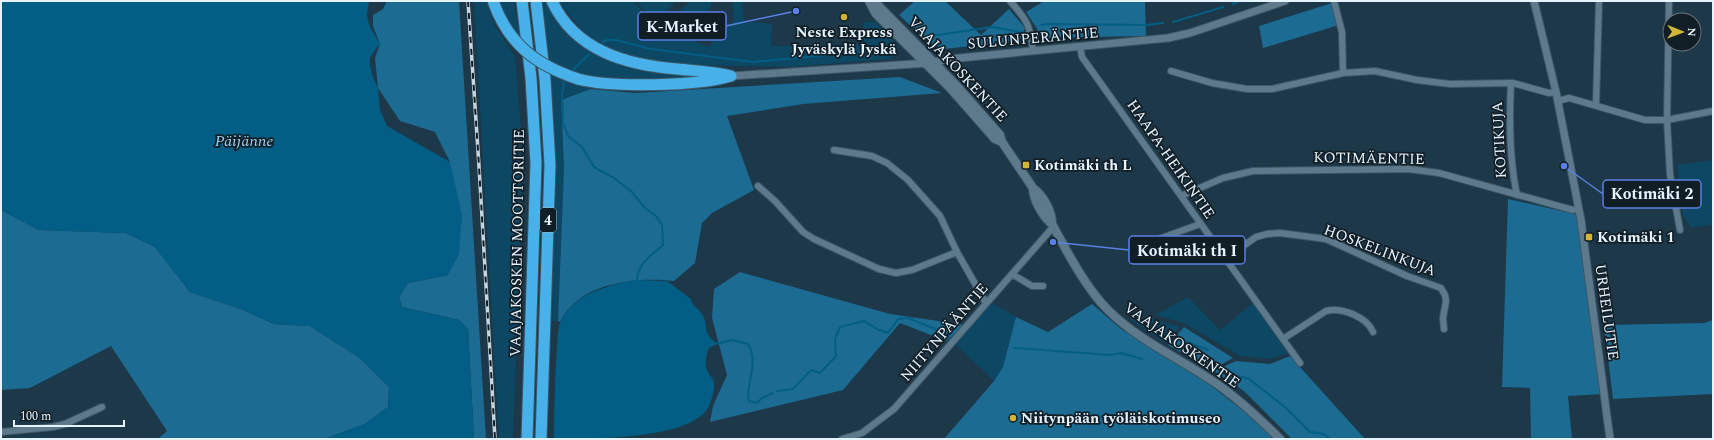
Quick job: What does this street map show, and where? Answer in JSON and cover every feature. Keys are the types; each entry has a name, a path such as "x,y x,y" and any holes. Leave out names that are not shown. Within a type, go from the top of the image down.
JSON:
{"highway":[{"path":"493,1 505,28 525,51 540,62 578,79 615,83 654,84 716,80 731,76"},
{"name":"VAAJAKOSKEN MOOTTORITIE","path":"522,1 532,78 536,163 527,439"},
{"name":"VAAJAKOSKEN MOOTTORITIE","path":"536,1 545,79 550,164 541,439"},
{"path":"552,1 569,27 582,39 608,55 628,62 653,67 717,72 731,76"}],"main road":[{"name":"VAAJAKOSKENTIE","path":"869,1 876,14 929,63 1000,135 1002,142 1033,188 1033,196 1046,219 1053,225 1094,292 1107,309 1124,324 1155,346 1212,380 1254,414 1280,439"},
{"name":"VAAJAKOSKENTIE","path":"874,1 929,63"}],"street":[{"path":"1010,1 1021,13 1030,27 1033,50"},
{"name":"SULUNPERÄNTIE","path":"731,76 929,63 949,59 1033,50 1168,38 1190,33 1285,1"},
{"path":"1334,1 1342,32 1343,72"},
{"name":"URHEILUTIE","path":"1534,1 1558,101 1579,208 1610,439"},
{"path":"1596,105 1599,1"},
{"path":"1669,1 1667,120 1670,175 1680,230"},
{"name":"HAAPA-HEIKINTIE","path":"1080,46 1082,57 1300,363"},
{"path":"1171,71 1212,83 1247,89 1272,89 1343,72 1375,71 1417,80 1450,84 1511,83 1549,92 1556,92"},
{"name":"KOTIKUJA","path":"1511,83 1510,117 1512,172 1516,195"},
{"path":"1558,101 1569,98 1645,120 1667,120 1713,110"},
{"path":"834,150 872,156 887,163 908,180 940,216 957,252 986,303"},
{"name":"KOTIMÄENTIE","path":"1181,196 1223,178 1253,171 1409,169 1439,173 1573,210 1579,208"},
{"path":"758,186 775,201 803,232 814,239 879,269 896,273 912,270 957,252"},
{"path":"1148,243 1200,224"},
{"name":"NIITYNPÄÄNTIE","path":"842,439 862,436 894,409 1053,225"},
{"name":"HOSKELINKUJA","path":"1225,259 1256,237 1267,234 1280,233 1326,239 1407,276 1441,288 1445,294 1446,301 1443,318 1444,329"},
{"path":"1012,274 1032,286 1043,286"},
{"path":"1283,339 1326,311 1333,309 1342,310 1363,321 1370,326 1373,332"},
{"path":"1,432 53,427 65,424 102,407"}],"shaded area":[{"path":"387,1 459,1 486,439 474,439 468,329 459,320 402,307 399,297 408,283 448,275 450,162 435,132 400,121 378,88 375,58 380,44 373,26 373,15 383,9"},
{"path":"474,1 486,1 495,26 515,56 521,129 521,221 513,439 499,439"},
{"path":"500,1 514,1 520,40 510,26"},
{"path":"541,1 548,1 592,51 720,76 653,80 601,79 565,72 564,80 587,86 591,89 561,100 564,167 558,321 552,321 555,165 553,100"},
{"path":"558,1 632,1 662,27 666,22 684,37 708,47 734,20 732,1 742,1 744,21 772,24 771,46 859,44 864,22 876,22 896,44 897,54 889,59 789,67 678,65 630,57 606,47 585,34"},
{"path":"635,1 676,1 657,22"},
{"path":"690,1 711,1 711,7 689,32 684,33 673,25 673,18"},
{"path":"915,1 945,1 981,35 1009,9 1025,28 1019,41 944,49 929,43 899,15"},
{"path":"1044,1 1145,1 1146,36 1043,38 1026,12"},
{"path":"1332,3 1339,25 1263,48 1259,26"},
{"path":"900,77 942,93 803,104 727,116 754,190 712,213 702,223 695,263 674,281 643,280 610,285 595,290 581,298 569,309 560,322 558,321 564,167 561,100 591,89 635,93"},
{"path":"1713,160 1713,224 1691,228 1683,215 1677,165"},
{"path":"1508,199 1579,215 1602,394 1568,396 1572,439 1531,439 1530,388 1502,387"},
{"path":"1,210 39,230 126,233 155,247 190,292 241,309 274,324 310,326 360,358 389,387 388,407 365,424 324,439 158,439 167,431 111,346 30,388 1,390"},
{"path":"740,272 890,314 966,325 946,341 900,323 843,390 710,422 713,406 727,375 712,318 714,289"},
{"path":"1188,297 1220,330 1254,302 1289,353 1270,359 1240,356 1184,323 1155,315"},
{"path":"989,301 1016,317 1003,367 994,381 953,342"},
{"path":"1092,304 1121,329 1209,384 1251,417 1273,439 944,439 994,381 1003,367 1016,317 1048,332"},
{"path":"1130,319 1154,319 1180,327 1165,343"},
{"path":"1713,320 1713,394 1613,399 1604,325 1704,323"},
{"path":"1184,327 1233,358 1211,370 1168,345"},
{"path":"1290,356 1365,439 1292,439 1244,391 1214,371 1236,361 1270,364"}],"water":[{"name":"Päijänne","path":"1,1 368,1 368,22 380,44 370,57 370,65 372,75 378,88 380,110 387,126 450,162 462,215 459,254 448,275 408,283 399,298 402,307 459,320 468,329 474,439 324,439 365,424 388,407 389,387 360,358 310,326 274,324 241,309 190,292 155,247 126,233 39,230 1,210"},
{"path":"637,280 667,281 691,299 702,314 706,331 710,338 715,342 715,345 709,348 706,360 706,366 713,379 714,386 709,406 699,417 683,426 662,431 615,438 554,439 556,359 558,332 561,320 569,309 586,296 606,287"}],"waterway":[{"path":"1233,4 1240,1"},
{"path":"1173,22 1223,7"},
{"path":"1041,25 1146,25 1163,23"},
{"path":"924,37 992,27 1027,33"},
{"path":"603,42 607,40 616,40 651,49 753,62 857,52 894,46"},
{"path":"573,70 589,54"},
{"path":"564,82 562,94 563,123 568,136 582,147 594,167 614,178 632,192 645,208 656,216 662,225 663,245 643,264 637,280"},
{"path":"777,391 793,389 811,370 820,373 836,356 835,339 840,327 864,321 877,329 888,333 898,319 908,318 948,334"},
{"path":"1179,339 1208,350"},
{"path":"715,344 732,340 748,344 753,359 748,390 749,401 757,403 762,398 773,393"},
{"path":"1015,348 1110,355 1121,353 1142,359"},
{"path":"1234,375 1249,379 1286,408 1310,432 1324,434 1330,439"}],"railway":[{"path":"468,1 495,439"}],"place":[{"name":"K-Market","path":"796,11"},
{"name":"Neste Express Jyväskylä Jyskä","path":"844,17"},
{"name":"Kotimäki th L","path":"1026,165"},
{"name":"Kotimäki 2","path":"1564,166"},
{"name":"Kotimäki 1","path":"1589,237"},
{"name":"Kotimäki th I","path":"1053,242"},
{"name":"Niitynpään työläiskotimuseo","path":"1013,418"}]}
